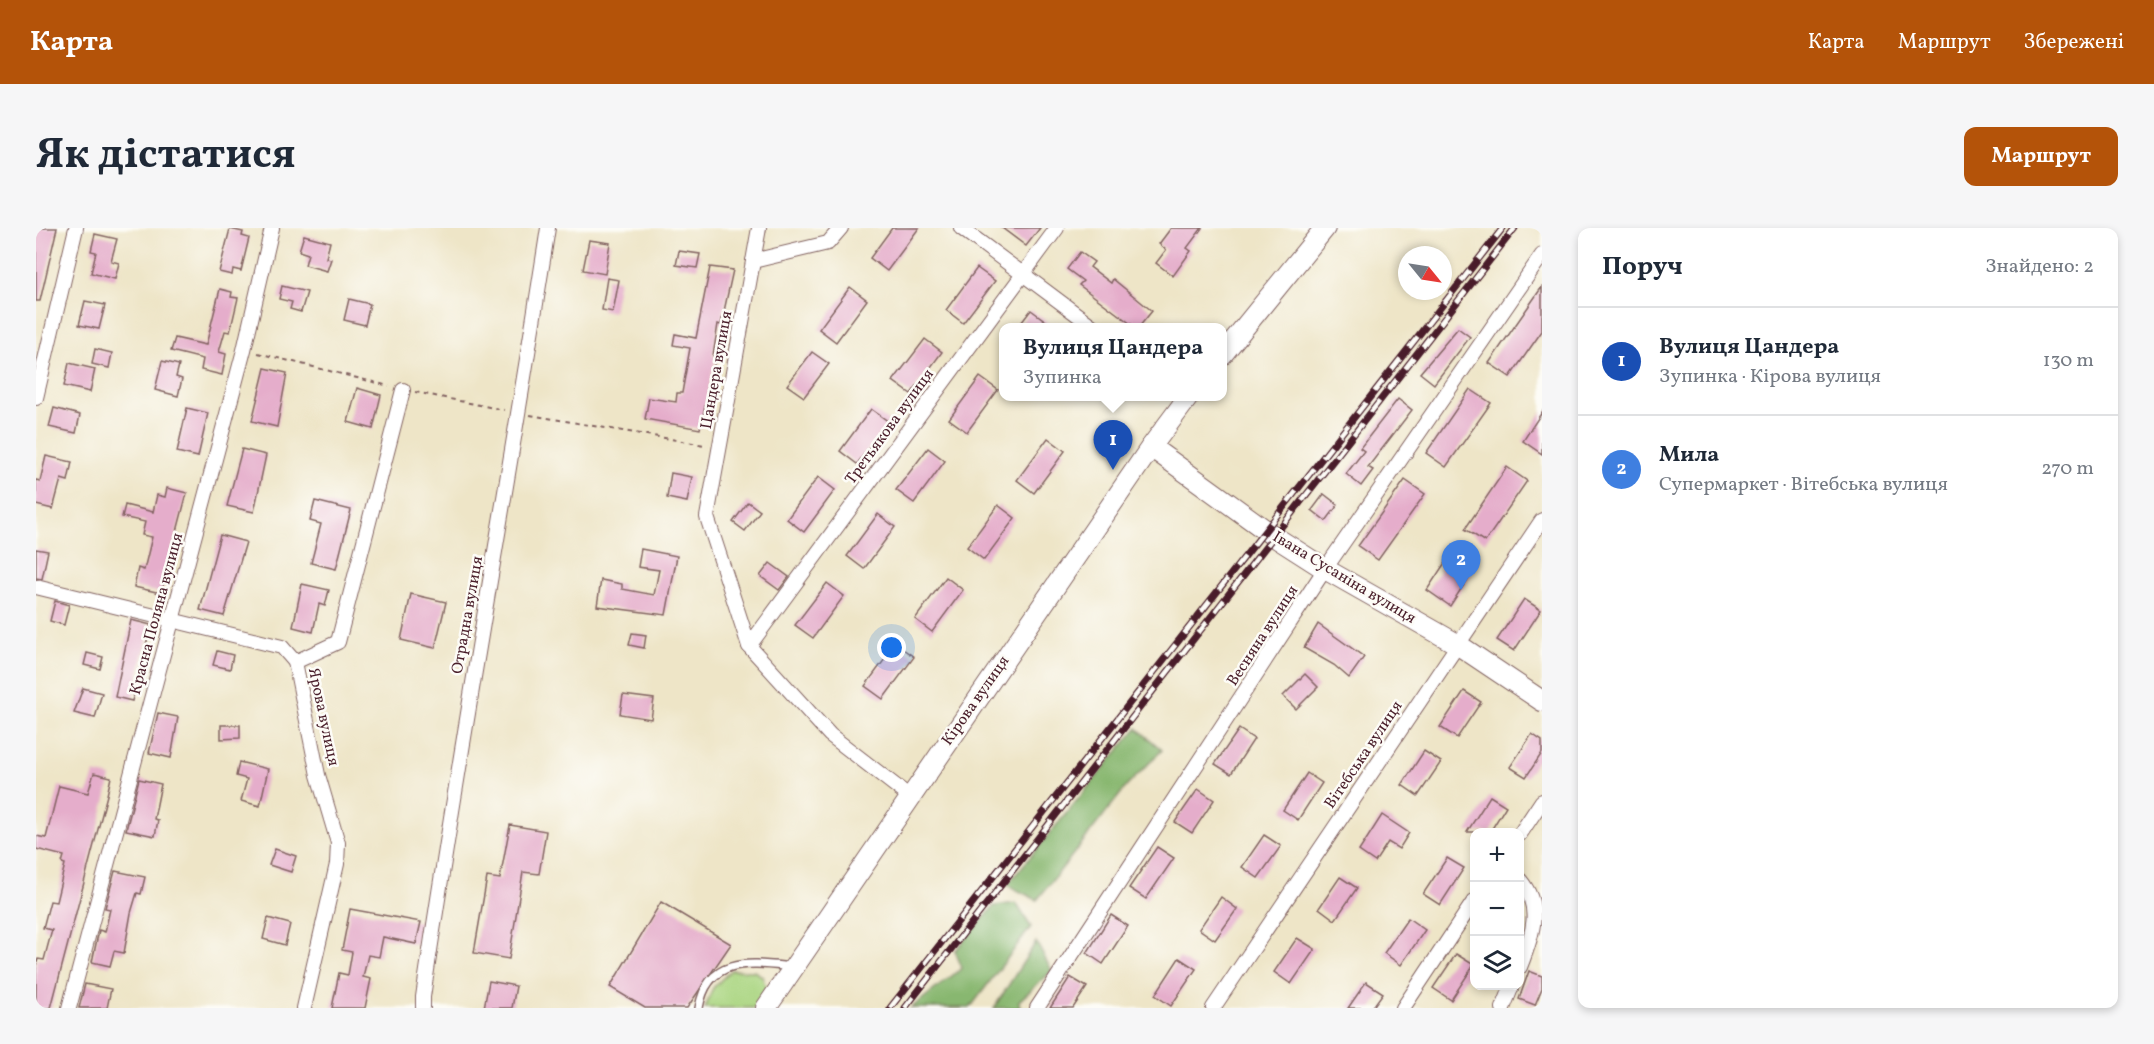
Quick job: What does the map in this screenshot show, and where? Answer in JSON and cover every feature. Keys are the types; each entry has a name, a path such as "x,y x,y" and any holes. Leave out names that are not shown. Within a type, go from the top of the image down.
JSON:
{"main road":[{"path":"1227,349 1325,228"},
{"name":"Кірова вулиця","path":"766,1008 1151,447 1185,401"},
{"name":"Івана Сусаніна вулиця","path":"1151,447 1275,537 1325,569 1457,644 1542,701"}],"street":[{"path":"36,398 76,228"},
{"name":"Красна Поляна вулиця","path":"69,1008 244,350 272,228"},
{"name":"Отрадна вулиця","path":"423,1008 448,826 519,413 548,228"},
{"name":"Цандера вулиця","path":"749,646 707,518 759,228"},
{"path":"753,261 828,243 841,228"},
{"path":"961,228 1090,323"},
{"name":"Третьякова вулиця","path":"749,646 1057,228"},
{"name":"Весняна вулиця","path":"1037,1008 1325,569 1542,255"},
{"name":"Ярова вулиця","path":"304,1008 337,864 338,843 318,775 295,662 338,642 403,390"},
{"name":"Вітебська вулиця","path":"1214,1008 1542,520"},
{"path":"36,587 282,647 295,662"},
{"path":"749,646 830,735 910,797"},
{"path":"1524,828 1542,801"},
{"path":"1523,882 1534,890 1541,903 1539,919 1524,957"},
{"path":"1403,1008 1470,907"},
{"path":"1503,1008 1510,990"}],"lane":[{"path":"699,1008 705,991 718,973 727,967 741,963 794,968"}],"path":[{"path":"244,350 403,390 519,413 720,447"}],"green space":[{"path":"1137,728 1162,750 1126,787 1037,900 1007,885"},
{"path":"1016,903 1031,927 970,1008 911,1008 962,968 955,951 994,906"},
{"path":"1036,942 1052,971 1019,1001 1020,1008 994,1008"},
{"path":"731,970 754,971 762,976 767,990 755,1008 705,1008 713,988"}],"building":[{"path":"36,228 57,228 40,301 36,301"},
{"path":"892,228 919,228 887,271 870,258"},
{"path":"1002,228 1040,228 1026,246"},
{"path":"1171,228 1202,228 1187,248 1191,251 1173,276 1156,263 1166,250 1159,244"},
{"path":"230,229 243,232 242,236 249,238 241,271 233,269 232,275 219,272"},
{"path":"95,234 117,239 111,261 119,263 115,279 91,273 96,252 91,251"},
{"path":"304,235 330,242 326,258 331,259 327,271 305,265 308,254 299,251"},
{"path":"589,240 610,243 605,274 583,270"},
{"path":"679,251 700,254 697,268 676,265"},
{"path":"1080,252 1094,262 1090,267 1111,283 1113,279 1152,311 1142,323 1130,323 1079,285 1083,281 1067,269"},
{"path":"710,267 733,270 721,325 718,324 713,356 716,356 700,429 645,419 649,398 676,402 677,393 682,393 690,348 673,345 675,334 696,338"},
{"path":"977,268 995,281 963,323 946,310"},
{"path":"607,278 619,280 613,312 602,310"},
{"path":"282,286 307,292 301,312 290,309 292,302 279,299"},
{"path":"850,287 867,300 836,342 819,329"},
{"path":"1542,287 1542,331 1510,377 1489,363"},
{"path":"220,289 232,292 231,297 238,298 230,332 225,331 219,352 226,354 222,375 201,370 203,359 171,351 175,338 206,345"},
{"path":"349,299 370,304 365,325 344,320"},
{"path":"85,301 105,305 99,329 79,325"},
{"path":"1031,310 1049,323 1021,323"},
{"path":"1458,328 1470,337 1434,384 1420,373"},
{"path":"925,339 942,352 911,394 893,381"},
{"path":"95,349 112,353 109,368 92,364"},
{"path":"812,352 829,364 804,397 787,385"},
{"path":"162,361 179,365 176,377 182,379 178,396 155,390"},
{"path":"69,363 95,369 90,392 64,386"},
{"path":"265,368 287,373 277,427 252,421"},
{"path":"980,377 998,390 967,432 949,419"},
{"path":"357,388 381,395 373,429 348,422"},
{"path":"1470,389 1491,403 1446,467 1426,453"},
{"path":"1398,399 1412,410 1368,467 1373,470 1361,486 1346,474 1364,451 1360,448"},
{"path":"54,408 80,415 76,433 49,427"},
{"path":"187,408 208,413 198,457 177,452"},
{"path":"871,409 889,422 857,464 840,451"},
{"path":"1542,412 1542,454 1523,441"},
{"path":"1048,438 1065,451 1034,493 1017,480"},
{"path":"928,448 945,461 914,503 896,490"},
{"path":"242,449 266,455 254,512 227,506"},
{"path":"46,456 72,462 68,481 61,479 53,509 36,505 36,480 40,481"},
{"path":"1507,467 1527,481 1485,542 1465,529"},
{"path":"671,473 692,477 687,502 667,498"},
{"path":"818,477 835,490 804,532 787,519"},
{"path":"1405,480 1425,494 1378,560 1358,546"},
{"path":"167,488 187,493 161,593 134,587 138,568 144,570 152,537 142,535 145,522 122,517 125,505 153,512 157,495 165,497"},
{"path":"1324,494 1338,505 1326,521 1312,510"},
{"path":"315,501 351,510 336,569 311,563 321,524 310,521"},
{"path":"748,502 760,511 745,531 733,522"},
{"path":"998,505 1015,518 984,560 967,547"},
{"path":"878,514 895,527 864,569 847,556"},
{"path":"220,535 246,542 224,616 200,610"},
{"path":"36,549 48,551 42,579 36,578"},
{"path":"641,549 677,556 666,615 597,606 601,580 622,584 622,589 654,595 659,570 638,567"},
{"path":"1448,558 1471,574 1450,606 1427,590"},
{"path":"770,563 789,577 779,590 760,576"},
{"path":"946,577 963,590 932,632 915,619"},
{"path":"827,583 844,596 813,638 795,625"},
{"path":"302,584 329,590 325,606 319,604 313,632 293,627"},
{"path":"411,594 446,602 435,648 401,640"},
{"path":"1524,599 1541,610 1514,651 1497,640"},
{"path":"55,601 69,605 64,625 50,621"},
{"path":"131,620 151,625 132,701 115,697"},
{"path":"1318,624 1364,657 1349,678 1334,665 1304,648"},
{"path":"632,633 646,635 644,648 629,645"},
{"path":"896,644 914,657 883,699 865,686"},
{"path":"217,651 233,655 230,669 213,665"},
{"path":"87,653 103,657 100,669 84,665"},
{"path":"1305,674 1318,687 1296,709 1283,696"},
{"path":"83,688 102,693 95,718 74,713"},
{"path":"1464,691 1481,702 1457,738 1440,727"},
{"path":"623,695 654,699 651,719 620,714"},
{"path":"158,713 178,717 171,758 149,753"},
{"path":"221,725 240,725 240,738 221,739"},
{"path":"1239,729 1254,739 1231,774 1215,764"},
{"path":"1532,734 1542,741 1542,753 1526,777 1510,767"},
{"path":"1424,751 1441,762 1418,796 1402,785"},
{"path":"239,762 268,769 260,806 241,801 247,779 236,776"},
{"path":"94,773 111,777 107,795 51,1008 36,1008 36,966 38,959 44,960 52,930 43,928 50,901 56,902 65,864 62,863 64,856 36,849 36,836 46,838 59,786 88,793"},
{"path":"1307,773 1322,783 1298,820 1283,810"},
{"path":"139,779 161,784 154,819 158,820 155,836 126,830"},
{"path":"1198,789 1214,800 1192,833 1175,822"},
{"path":"1490,796 1506,806 1492,828 1470,828 1470,832 1467,832"},
{"path":"1382,815 1409,833 1399,849 1388,842 1375,862 1359,851"},
{"path":"510,825 546,831 539,874 523,872 509,959 474,953 487,877 500,879"},
{"path":"1264,835 1281,846 1258,878 1242,867"},
{"path":"1157,847 1174,858 1146,899 1129,888"},
{"path":"275,849 296,856 291,872 269,865"},
{"path":"1447,858 1464,868 1440,905 1423,894"},
{"path":"115,871 145,877 141,894 137,893 131,913 124,953 114,951 110,966 92,962 99,930 105,932 110,909 105,908"},
{"path":"1340,877 1357,888 1335,920 1319,908"},
{"path":"1221,897 1237,909 1215,940 1199,929"},
{"path":"661,902 731,944 687,1008 645,1008 610,987"},
{"path":"350,909 421,922 416,944 383,937 379,957 368,955 363,977 371,979 365,1008 332,1008 339,973 348,975 352,952 342,950"},
{"path":"1111,915 1128,926 1103,964 1087,953"},
{"path":"268,918 290,924 285,945 263,939"},
{"path":"1408,918 1425,930 1401,965 1384,953"},
{"path":"1297,938 1315,949 1291,984 1274,972"},
{"path":"1456,954 1470,963 1470,971 1451,1000 1433,988"},
{"path":"1179,958 1196,969 1171,1006 1155,995"},
{"path":"1529,971 1542,976 1542,988 1535,1005 1519,999"},
{"path":"1070,977 1087,987 1073,1008 1050,1008"},
{"path":"489,981 516,986 512,1008 484,1008"},
{"path":"1366,982 1383,993 1372,1008 1348,1008"},
{"path":"85,984 111,989 107,1008 79,1008"}],"railway":[{"path":"890,1008 1503,228"},
{"path":"905,1008 1515,228"}],"place":[{"name":"Вулиця Цандера","path":"1113,470"},
{"name":"Мила","path":"1461,590"}]}
